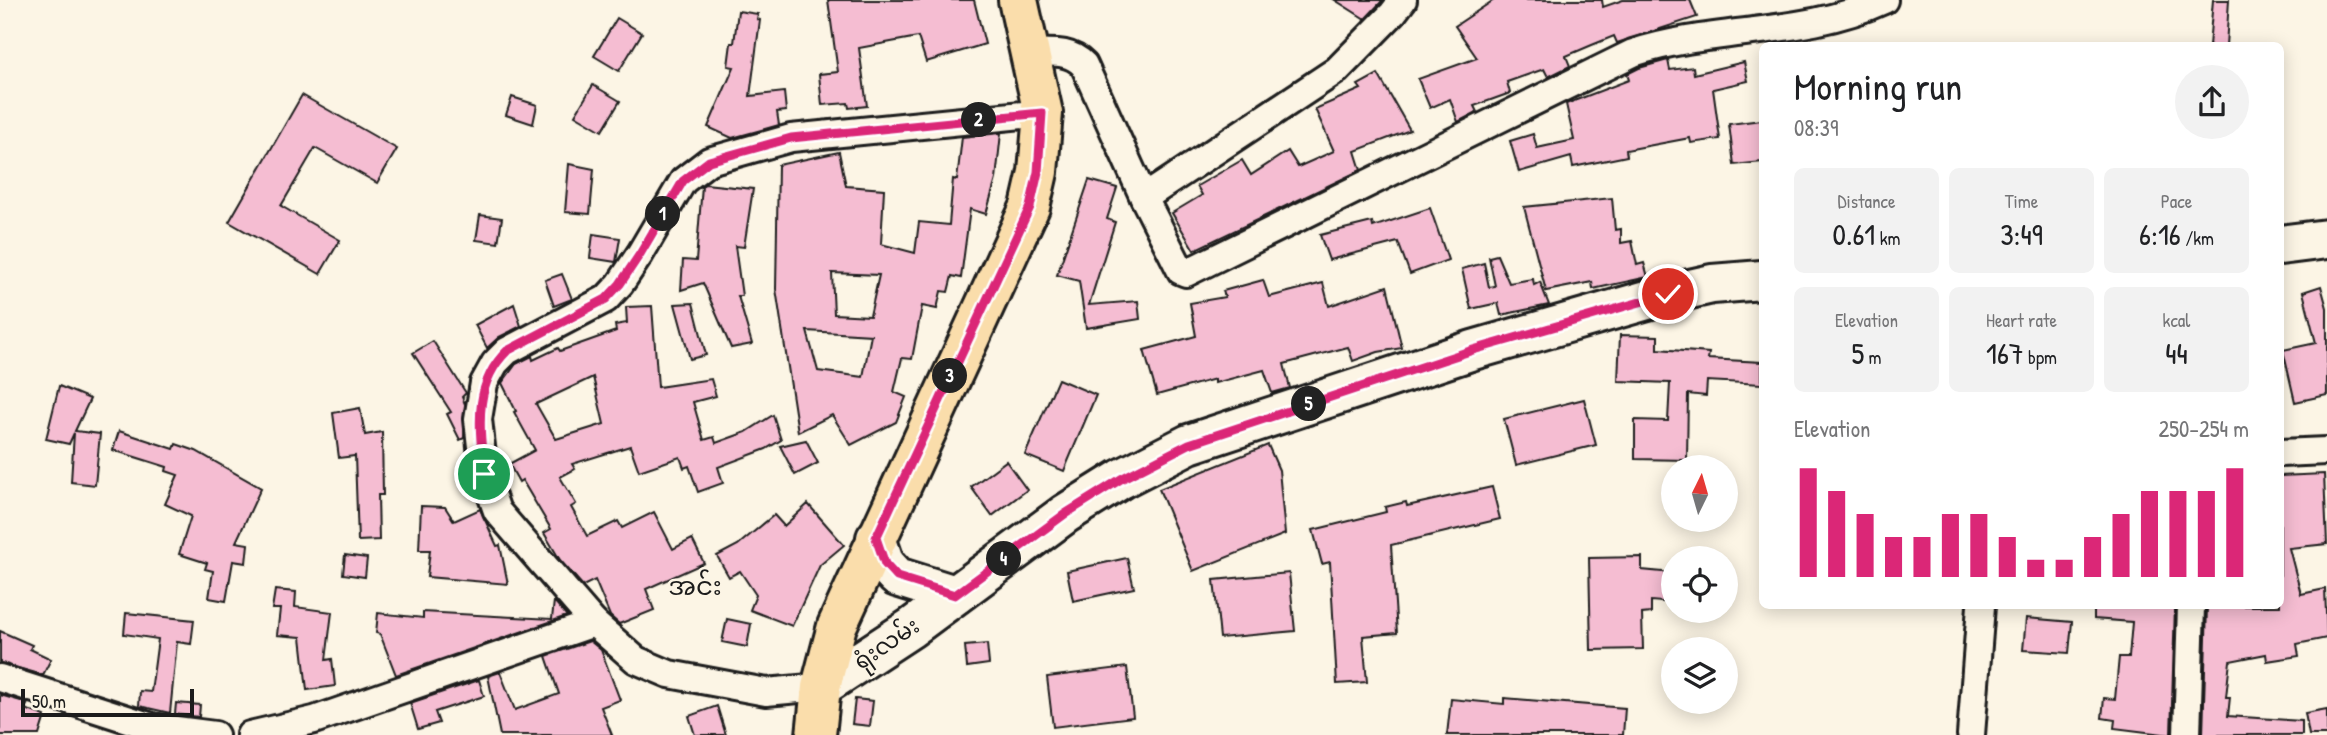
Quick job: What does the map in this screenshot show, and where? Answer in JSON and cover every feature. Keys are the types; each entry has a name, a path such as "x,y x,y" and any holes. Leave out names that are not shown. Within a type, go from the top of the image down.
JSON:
{"main road":[{"path":"812,720 837,626 1030,207 1038,172 1042,113 1018,0"}],"street":[{"path":"1144,198 1337,70 1403,0"},
{"path":"1030,53 1065,52 1076,56 1084,65 1144,198 1181,271 1186,273 1633,53 1689,40 1804,26 1864,9 1884,0"},
{"path":"812,720 766,692 669,674 636,660 594,623 497,511 484,474 478,419 484,383 495,363 507,351 606,299 620,284 640,254 683,181 709,161 791,138 1042,113"},
{"path":"2284,244 2327,239"},
{"name":"ရုံးလမ်း","path":"812,720 955,595 1076,507 1121,479 1189,444 1473,350 1668,294 1712,284 1759,280"},
{"path":"2284,453 2327,451"},
{"path":"876,538 885,564 897,577 955,595"},
{"path":"1971,735 1981,609"},
{"path":"2188,735 2191,609"},
{"path":"250,735 314,720 594,623"},
{"path":"0,678 152,727 215,735"}],"building":[{"path":"828,0 974,0 985,44 926,62 918,37 859,48 867,106 849,108 848,103 822,105 819,74 838,72"},
{"path":"1335,0 1383,0 1365,19"},
{"path":"1494,0 1602,0 1603,7 1623,0 1690,0 1697,17 1617,43 1614,36 1566,56 1570,66 1548,77 1544,69 1507,82 1510,93 1474,106 1477,112 1458,122 1450,99 1430,108 1418,79 1477,58 1455,26"},
{"path":"2213,0 2229,0 2226,42 2209,42"},
{"path":"738,11 758,14 757,19 760,20 750,96 784,92 786,111 777,112 779,125 732,138 708,127 734,67 728,66"},
{"path":"617,18 642,33 619,71 594,56"},
{"path":"1668,60 1670,70 1693,67 1694,74 1744,62 1748,81 1713,89 1720,139 1691,143 1690,138 1626,150 1627,156 1573,167 1571,157 1519,172 1510,141 1533,134 1537,148 1574,140 1566,104 1629,80 1627,74 1639,68"},
{"path":"1378,74 1410,130 1355,151 1361,170 1194,250 1172,213 1202,195 1197,186 1242,160 1251,175 1288,151 1298,167 1334,151 1315,109 1361,89 1358,85"},
{"path":"593,85 620,101 602,131 575,115"},
{"path":"302,95 397,149 377,183 315,148 281,206 340,240 320,274 229,222"},
{"path":"512,97 537,105 533,124 506,115"},
{"path":"1759,120 1759,162 1734,165 1729,124"},
{"path":"1001,133 996,179 986,214 970,209 961,278 952,276 948,292 941,291 937,309 922,306 912,359 902,358 894,392 906,397 896,422 851,445 832,415 798,432 776,289 778,165 839,152 846,186 884,189 881,244 915,253 919,222 949,225 953,179 957,180 962,137","holes":["832,273 879,275 870,316 834,314","807,331 871,335 863,377 818,371"]},
{"path":"569,164 594,169 590,214 565,212"},
{"path":"1089,180 1117,188 1107,219 1115,222 1089,305 1138,301 1140,319 1086,328 1079,281 1057,275"},
{"path":"705,184 753,189 744,247 735,246 742,296 738,296 752,344 731,348 703,283 681,290 683,260 696,261 702,186"},
{"path":"1612,198 1615,230 1621,229 1621,243 1632,241 1637,265 1644,263 1648,277 1593,289 1592,282 1546,291 1524,207"},
{"path":"1430,208 1448,260 1410,274 1398,242 1329,260 1320,235 1372,222 1373,227"},
{"path":"480,215 502,218 498,243 476,240"},
{"path":"593,234 620,238 616,262 590,258"},
{"path":"1497,255 1509,283 1533,279 1534,285 1540,282 1549,305 1501,315 1498,303 1471,309 1462,269 1484,263 1489,287 1495,286 1489,257"},
{"path":"562,274 572,299 554,306 545,280"},
{"path":"1263,280 1269,297 1323,283 1329,306 1387,286 1402,348 1378,352 1353,361 1348,347 1284,364 1290,388 1272,393 1264,370 1215,383 1215,379 1157,395 1144,350 1196,336 1190,303 1225,297 1223,291"},
{"path":"2321,286 2327,308 2327,395 2295,402 2284,350 2316,343 2303,292"},
{"path":"693,303 706,355 690,359 675,304"},
{"path":"514,304 521,326 499,337 487,348 475,325"},
{"path":"652,306 658,387 711,379 716,396 693,402 704,440 714,437 716,443 746,432 773,415 781,440 766,449 718,467 723,483 698,492 689,466 684,468 680,457 639,471 630,446 572,464 575,469 560,477 576,504 571,507 587,536 618,521 622,528 654,512 673,549 692,539 704,563 646,589 654,610 619,624 610,616 595,580 583,586 560,560 544,533 551,529 522,480 519,482 509,464 535,450 502,383 516,364 532,356 533,360 558,348 560,351 616,331 615,325 627,323 626,307","holes":["593,377 604,424 556,439 536,404"]},
{"path":"1620,335 1658,336 1658,349 1709,353 1708,359 1759,362 1759,384 1707,381 1706,396 1688,394 1687,455 1661,455 1661,460 1635,459 1635,420 1668,421 1670,383 1618,381"},
{"path":"433,341 466,393 462,397 465,404 464,438 460,440 447,414 451,412 413,353"},
{"path":"1058,379 1096,395 1064,471 1025,455"},
{"path":"59,386 90,399 75,431 100,434 95,485 71,482 74,433 69,444 46,439"},
{"path":"1584,399 1596,445 1516,465 1504,419"},
{"path":"360,408 365,435 382,432 383,495 378,495 379,540 358,541 355,456 339,458 333,413"},
{"path":"119,431 174,449 176,444 196,451 261,488 236,542 248,544 246,563 233,561 226,601 209,598 213,571 205,569 207,563 179,554 191,516 165,504 178,475 166,471 167,467 113,450"},
{"path":"806,440 818,463 795,475 780,446"},
{"path":"1268,445 1279,470 1285,534 1193,571 1159,489"},
{"path":"1006,461 1027,490 992,516 971,487"},
{"path":"2324,474 2327,544 2289,548 2301,594 2325,589 2327,638 2297,644 2299,656 2267,661 2266,654 2230,661 2226,697 2230,697 2228,716 2302,721 2302,735 2203,735 2207,609 2284,609 2284,476"},
{"path":"1492,487 1500,519 1391,545 1397,633 1363,636 1367,682 1337,684 1330,562 1322,564 1313,530 1386,512 1385,507 1406,502 1407,506"},
{"path":"808,504 844,545 820,565 792,626 750,610 756,595 740,571 729,577 717,556 738,545 774,515 784,526"},
{"path":"421,506 445,507 454,521 480,509 497,546 500,545 508,584 427,577 430,550 419,550"},
{"path":"345,555 367,558 365,577 343,574"},
{"path":"1642,557 1642,570 1661,572 1661,602 1651,601 1651,613 1642,614 1643,649 1591,650 1589,558"},
{"path":"1127,558 1134,588 1073,601 1067,571"},
{"path":"1289,573 1295,631 1220,638 1214,580"},
{"path":"275,590 296,592 295,607 332,612 326,660 332,659 335,686 307,690 301,637 277,635 280,609 272,609"},
{"path":"554,601 567,616 396,675 380,634 376,633 378,613 423,618 423,612 552,619"},
{"path":"2094,609 2175,609 2171,735 2114,728 2115,720 2102,718 2104,698 2115,699 2119,657 2129,657 2132,622 2094,619"},
{"path":"126,613 194,620 191,644 177,642 170,713 139,706 140,691 151,692 158,639 124,634"},
{"path":"2026,618 2072,622 2069,653 2023,650"},
{"path":"727,619 751,624 747,647 722,642"},
{"path":"0,631 32,645 30,649 51,659 43,675 0,663"},
{"path":"590,641 601,650 620,700 601,707 612,735 500,735 488,676 500,672 515,710 559,694 546,656"},
{"path":"987,644 989,664 967,667 965,646"},
{"path":"1127,667 1133,717 1053,727 1047,677"},
{"path":"479,680 484,696 435,712 439,723 418,729 410,703"},
{"path":"0,695 28,703 25,709 45,716 39,735 0,735"},
{"path":"1504,698 1625,708 1623,735 1447,735 1451,699 1504,704"},
{"path":"855,699 873,701 870,726 852,724"},
{"path":"176,703 200,705 199,717 175,714"},
{"path":"717,706 726,735 695,735 689,716"},
{"path":"2327,709 2327,735 2309,735 2305,713"}],"district":[{"name":"အင်း","path":"695,585"}],"route":[{"path":"484,474 478,419 484,383 495,363 507,351 606,299 620,284 640,254 683,181 709,161 791,138 1042,113 1038,172 1030,207 876,538 885,564 897,577 955,595 1065,514 1121,479 1189,444 1473,350 1668,294"}]}
